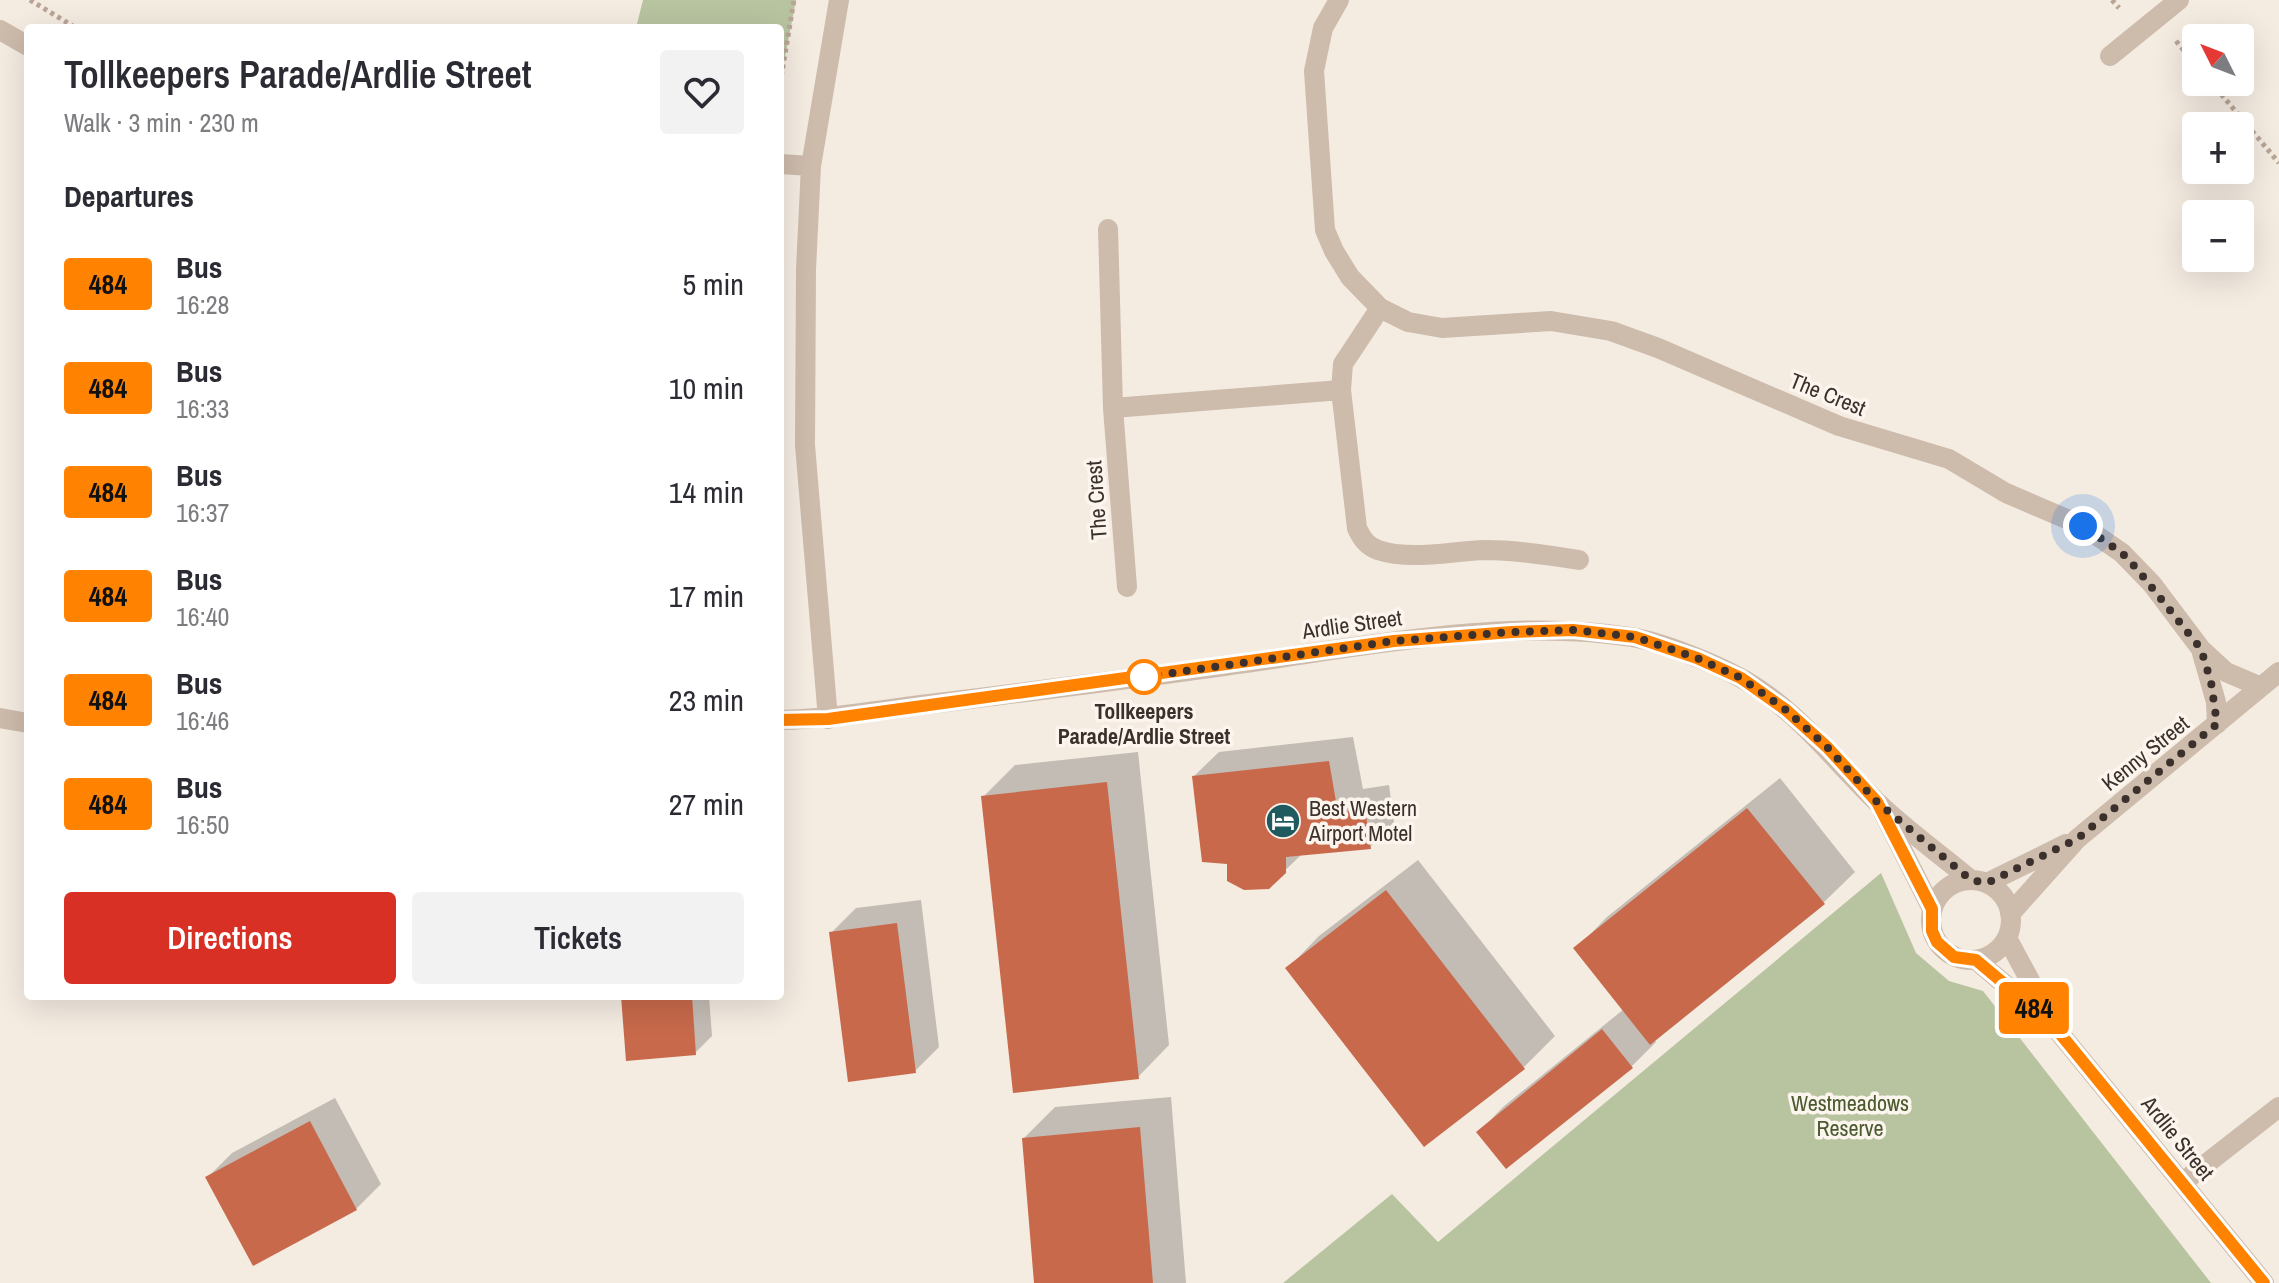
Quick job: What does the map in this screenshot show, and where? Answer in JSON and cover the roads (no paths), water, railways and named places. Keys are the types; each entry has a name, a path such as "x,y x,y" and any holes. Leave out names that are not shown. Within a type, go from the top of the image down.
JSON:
{"street":[{"path":"828,719 805,445 806,269 811,166 839,0"},
{"name":"The Crest","path":"1339,0 1323,28 1314,71 1325,230 1350,277 1380,308 1408,322 1442,328 1551,321 1611,331 1839,426 1949,459 2006,493 2083,526 2122,553 2152,584 2201,649 2226,672 2261,687"},
{"path":"2110,56 2179,0"},
{"path":"0,30 24,44"},
{"path":"784,164 811,166"},
{"name":"The Crest","path":"1108,229 1113,408 1127,587"},
{"path":"1380,308 1343,364 1341,390 1357,528 1369,546 1380,551 1407,554 1486,550 1579,560"},
{"path":"1113,408 1341,390"},
{"name":"Ardlie Street","path":"784,720 828,719 1394,641 1573,630 1635,637 1697,658 1741,678 1786,710 1877,802 1979,882"},
{"name":"The Crest","path":"2201,649 2211,682 2217,724"},
{"name":"Kenny Street","path":"2010,914 2077,839 2279,672"},
{"path":"0,718 24,722"},
{"name":"Ardlie Street","path":"1877,802 1932,909"},
{"name":"Kenny Street","path":"1979,882 2077,839"},
{"path":"1958,882 1979,882 2007,901 2010,931 1999,949 1988,957 1976,960 1954,957 1937,942 1932,931 1932,909 1947,888 1958,882"},
{"name":"Ardlie Street","path":"2007,938 2053,1025"},
{"name":"Ardlie Street","path":"1976,960 2053,1025 2264,1283"},
{"path":"2183,1182 2279,1107"}],"place":[{"name":"Tollkeepers Parade/Ardlie Street","path":"1144,677"},
{"name":"Best Western Airport Motel","path":"1283,821"}],"park label":[{"name":"Westmeadows Reserve","path":"1850,1116"}]}
